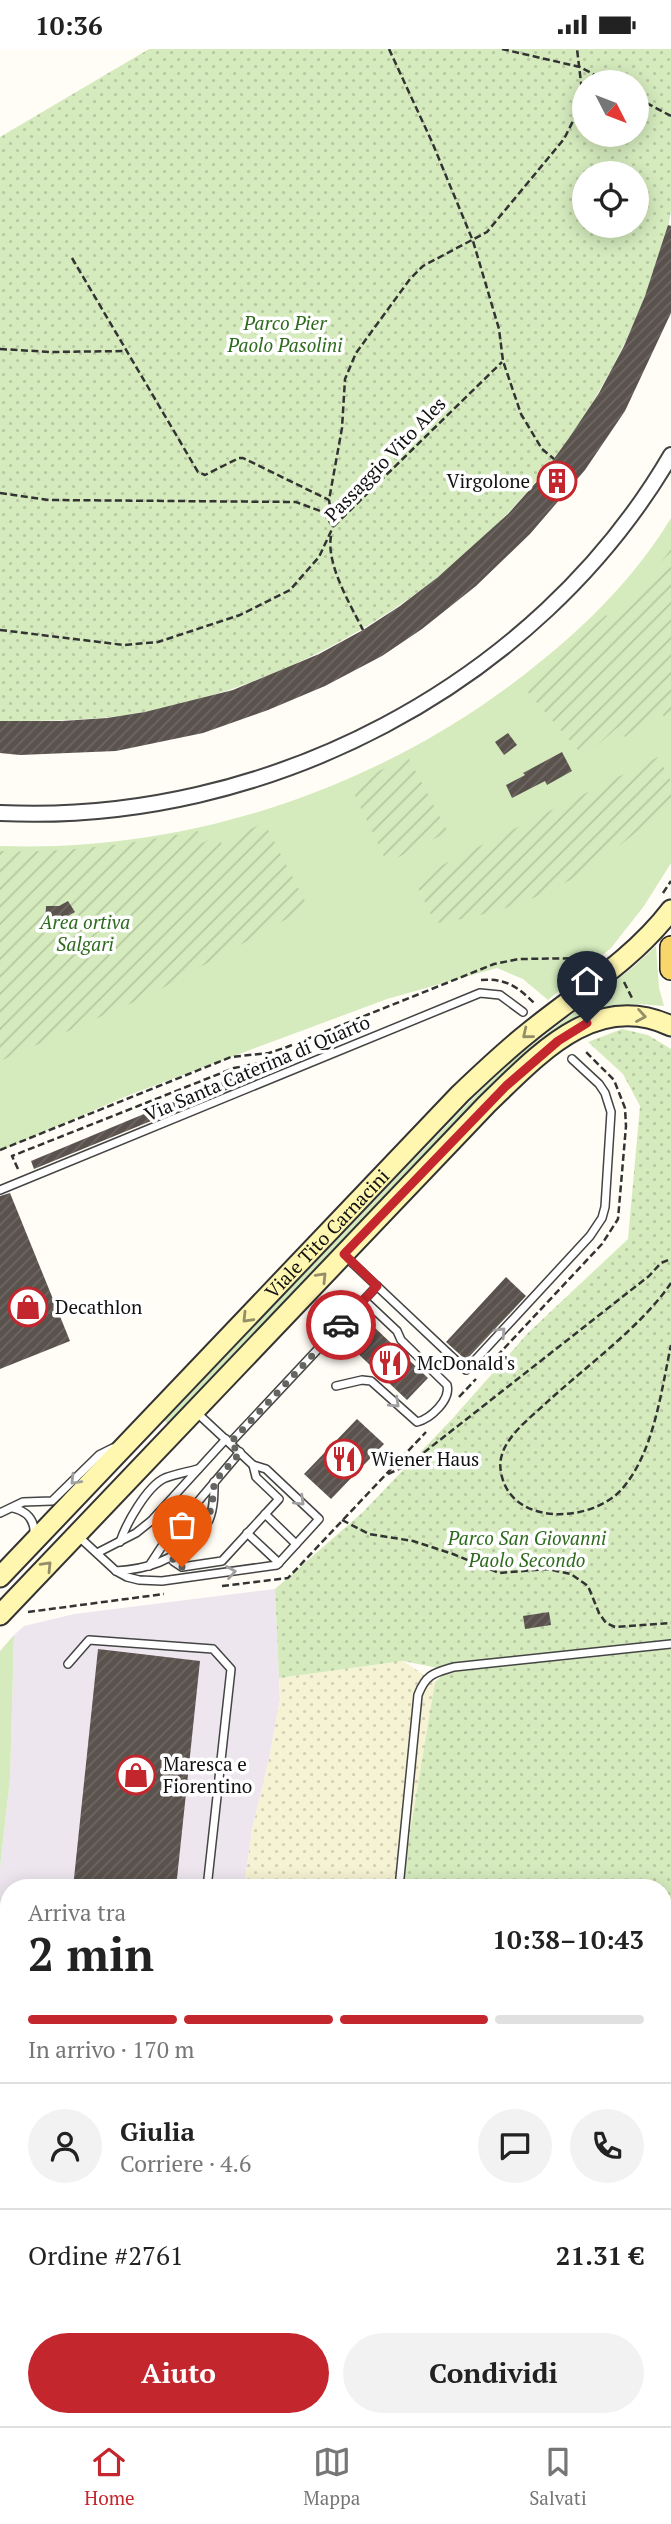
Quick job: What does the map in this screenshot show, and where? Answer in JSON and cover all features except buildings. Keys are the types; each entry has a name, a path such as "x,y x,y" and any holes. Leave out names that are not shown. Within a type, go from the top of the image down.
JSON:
{"main road":[{"name":"Viale Tito Carnacini","path":"0,1577 460,1094 528,1033 626,958 657,929 671,910"},
{"path":"671,947 671,969"},
{"name":"Viale Tito Carnacini","path":"0,1615 487,1104 558,1041 587,1023 608,1016 632,1014 656,1019 671,1026"}],"street":[{"path":"0,813 88,811 200,795 282,770 357,740 391,722 472,671 545,611 617,533 671,455"}],"lane":[{"name":"Via Santa Caterina di Quarto","path":"0,1190 480,993 500,995 523,1012"},
{"path":"344,1254 466,1370 597,1227 604,1207 611,1112 598,1084 572,1059"},
{"path":"97,1553 136,1533 151,1521 377,1286"},
{"path":"336,1386 362,1380 371,1381 417,1422 427,1418 449,1391 447,1385 401,1340 397,1331 363,1300"},
{"path":"77,1535 116,1571 139,1580 162,1581 212,1575 279,1563 319,1519 266,1469 253,1465 195,1411"},
{"path":"0,1513 23,1502 52,1501 99,1455 130,1441"},
{"path":"149,1566 168,1537 240,1453"},
{"path":"173,1556 173,1561 182,1567 222,1561 279,1499 256,1477 253,1465"},
{"path":"120,1542 137,1507 162,1479 199,1469"},
{"path":"116,1571 149,1566 184,1549 209,1521 214,1501 214,1482"},
{"path":"13,1507 29,1515 35,1526 34,1542"},
{"path":"265,1514 296,1544"},
{"path":"247,1533 279,1563"},
{"path":"68,1664 89,1640 213,1649 232,1669 209,1879"},
{"path":"400,1879 418,1695 423,1682 433,1674 454,1667 671,1644"}],"path":[{"path":"389,49 432,142 473,241 499,330 503,361 521,415 538,442 554,459"},
{"path":"502,49 586,70"},
{"path":"0,630 124,645 158,642 240,615 290,590 319,557 333,527 329,501 342,428 345,379 356,352 410,279 423,266 473,241 497,223 564,139 579,109 582,91 577,49"},
{"path":"649,104 671,115"},
{"path":"72,258 201,475 243,458 329,501"},
{"path":"0,349 51,352 125,351"},
{"name":"Passaggio Vito Ales","path":"363,630 344,592 329,548 333,527 503,361"},
{"path":"0,493 49,500 296,502 323,512 333,527"},
{"path":"0,1150 231,1057 287,1047 494,964 519,960 598,958"},
{"path":"23,1181 12,1156 234,1067 291,1057"},
{"path":"385,1476 408,1465 649,1276 661,1263 671,1259"},
{"path":"671,1283 627,1330 514,1433 500,1458 500,1471 510,1495 522,1505 535,1510 564,1514 590,1510 621,1491 652,1431 671,1345"},
{"path":"342,1520 369,1534 413,1541 499,1573 547,1569 571,1574 588,1586 598,1613 606,1623 615,1627 671,1623"},
{"path":"219,1587 288,1578"},
{"path":"27,1612 165,1594"}],"shaded area":[{"path":"275,1589 280,1700 252,1830 245,1879 0,1879 10,1779 14,1635 24,1626 74,1614"},
{"path":"403,1661 435,1682 406,1879 245,1879 252,1830 280,1700 279,1678"}],"green space":[{"name":"Parco Pier Paolo Pasolini","path":"149,49 671,49 671,211 662,250 639,312 612,368 573,433 527,492 475,545 418,593 355,633 288,667 218,693 127,715 73,720 0,721 0,137"},
{"path":"671,518 671,863 644,906 611,948 548,1000 523,979 497,968 387,999 129,1095 0,1151 0,846 73,845 145,838 217,823 286,803 354,776 420,744 482,706 577,631 628,578"},
{"path":"671,549 671,714 666,718 657,710 625,737 617,728 584,757 525,689 606,615 612,621 628,606"},
{"path":"408,757 448,832 387,863 350,785"},
{"path":"658,757 671,781 671,804 611,852 572,879 524,902 488,913 435,923 414,879"},
{"name":"Area ortiva Salgari","path":"264,822 308,907 150,995 0,1061 0,851 75,849 198,831 203,843 216,835 222,844"},
{"path":"656,946 659,988 664,1006 612,1005 566,1026 169,1425 164,1420 478,1093 515,1058 632,968"},
{"name":"Parco San Giovanni Paolo Secondo","path":"622,1029 648,1035 671,1049 671,1879 402,1879 435,1682 448,1670 403,1661 279,1678 275,1589 363,1512 453,1418 528,1333 628,1239 640,1106 623,1074 588,1042"},
{"path":"14,1635 10,1779 0,1868 0,1651"}],"way so far":[{"path":"182,1567 176,1565 173,1556 184,1549 209,1521 214,1501 214,1482 240,1453 230,1443 341,1325"}],"place":[{"name":"Virgolone","path":"557,481"},
{"name":"Decathlon","path":"28,1307"},
{"name":"McDonald's","path":"390,1363"},
{"name":"Wiener Haus","path":"344,1459"},
{"name":"Maresca e Fiorentino","path":"136,1775"}],"route":[{"path":"341,1325 377,1286 344,1254 522,1070 558,1041 587,1023"}]}
